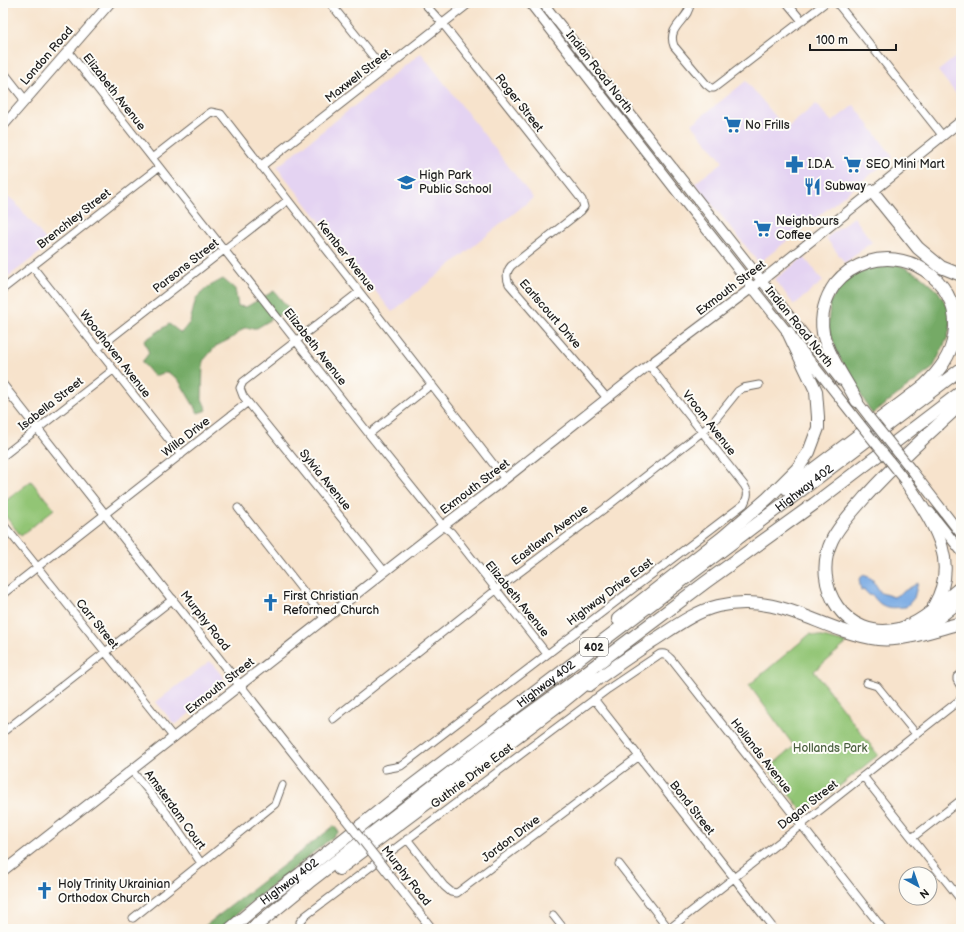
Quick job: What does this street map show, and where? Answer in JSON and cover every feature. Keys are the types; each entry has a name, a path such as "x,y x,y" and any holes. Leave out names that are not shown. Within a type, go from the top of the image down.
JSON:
{"highway":[{"path":"872,191 918,248 941,267 961,275"},
{"path":"393,800 463,740 541,681 652,591 925,385 942,367 950,352 955,329 954,313 949,297 941,284 927,271 918,266 901,260 891,259 882,259 864,263 844,275 837,282 827,297 823,314 823,331 825,339 829,350 857,401"},
{"path":"723,536 768,498 804,462 816,435 818,417 816,391 788,332"},
{"name":"Highway 402","path":"230,929 262,902 300,874 393,800 961,369"},
{"path":"530,712 578,673 904,430 961,384"},
{"name":"Highway 402","path":"252,929 283,902 530,712 587,672 706,582 814,504 961,392"},
{"path":"262,929 300,898 560,704 641,641 961,400"},
{"path":"961,404 906,455 849,515 832,540 826,561 826,581 832,599 842,611 855,622 873,629 893,630 905,627 922,618 961,587"},
{"path":"909,477 939,538 945,557 945,574 941,592 934,606 922,618"},
{"path":"909,636 928,626 961,600"},
{"path":"560,704 669,630 692,616 716,606 740,603 769,605 797,612 855,635 890,640 961,623"}],"main road":[{"name":"London Road","path":"3,126 110,3"},
{"name":"Indian Road North","path":"530,3 860,424 961,534"},
{"name":"Indian Road North","path":"543,3 870,418 961,551"},
{"name":"Exmouth Street","path":"3,871 649,365 761,280 961,121"}],"street":[{"path":"330,3 384,70"},
{"name":"Roger Street","path":"424,3 443,24 582,200 584,204 583,209 573,217"},
{"name":"Maxwell Street","path":"261,166 469,3"},
{"path":"690,3 689,10 673,32 672,41 711,88 714,88 824,3"},
{"path":"788,3 802,21"},
{"path":"837,3 942,135"},
{"name":"Elizabeth Avenue","path":"68,51 369,434 444,526 451,532 547,654"},
{"path":"3,72 25,100"},
{"name":"Kember Avenue","path":"152,158 211,112 221,114 505,479"},
{"name":"Brenchley Street","path":"3,289 159,167"},
{"name":"Parsons Street","path":"97,349 288,200"},
{"name":"Earlscourt Drive","path":"573,217 511,266 507,272 507,279 509,284 607,398"},
{"name":"Woodhaven Avenue","path":"32,266 181,455"},
{"path":"248,402 241,391 241,385 360,292"},
{"name":"Vroom Avenue","path":"649,365 744,485 748,491 748,497"},
{"name":"Isabella Street","path":"3,456 113,370"},
{"path":"369,434 432,384"},
{"name":"Murphy Road","path":"3,385 432,929"},
{"name":"Eastlawn Avenue","path":"333,719 496,590 604,509 702,432 714,421 738,391 743,388 759,385"},
{"name":"Willa Drive","path":"3,594 248,402"},
{"name":"Sylvia Avenue","path":"248,402 385,572"},
{"name":"Highway Drive East","path":"385,769 401,766 744,504 748,497"},
{"path":"238,508 325,619"},
{"name":"Carr Street","path":"3,524 174,738"},
{"path":"3,732 173,599"},
{"name":"Guthrie Drive East","path":"300,927 302,919 305,916 594,699 660,654 665,654"},
{"name":"Hollands Avenue","path":"665,654 671,659 883,929"},
{"path":"961,674 957,677 957,680 961,687"},
{"path":"867,683 877,686 916,734"},
{"name":"Bond Street","path":"594,699 774,929"},
{"name":"Dagan Street","path":"669,929 961,699"},
{"name":"Jordon Drive","path":"407,839 444,886 451,892 457,892 638,756"},
{"name":"Amsterdam Court","path":"132,771 166,812 201,863"},
{"path":"863,776 961,900"},
{"name":"Amsterdam Court","path":"133,918 275,804 282,785"},
{"path":"912,838 961,800"},
{"path":"619,864 669,929"},
{"path":"553,915 564,929"}],"shaded area":[{"name":"High Park Public School","path":"421,53 533,198 392,312 277,167"},
{"path":"961,53 961,100 938,71"},
{"path":"746,81 786,129 816,104 832,122 854,105 893,157 759,263 695,183 723,162 692,124"},
{"path":"3,194 14,201 50,245 9,276 3,268"},
{"path":"854,217 872,242 845,263 826,238"},
{"path":"804,257 823,281 794,305 775,279"},
{"path":"210,661 224,678 219,690 175,725 156,702"}],"green space":[{"path":"883,263 900,265 921,276 938,291 950,310 950,329 947,339 933,368 872,414 839,357 828,328 830,302 846,278"},
{"path":"223,279 235,289 238,306 246,307 274,291 289,309 257,328 244,328 232,338 216,346 203,361 202,399 207,410 198,413 178,379 167,372 154,376 142,362 149,353 144,341 169,324 181,333 190,322 196,298 208,287"},
{"path":"31,481 54,509 21,536 3,513 3,503"},
{"name":"Hollands Park","path":"810,634 847,643 814,671 878,755 805,814 768,769 794,746 749,685"},
{"path":"334,826 339,832 237,914 222,929 201,929"}],"water":[{"path":"864,575 872,579 881,593 894,597 918,583 914,598 906,607 892,608 884,606 864,590 861,591 859,579"}],"place":[{"name":"No Frills","path":"732,125"},
{"name":"I.D.A.","path":"795,164"},
{"name":"SEO Mini Mart","path":"853,164"},
{"name":"High Park Public School","path":"406,182"},
{"name":"Subway","path":"812,186"},
{"name":"Neighbours Coffee","path":"763,228"},
{"name":"First Christian Reformed Church","path":"270,603"},
{"name":"Holy Trinity Ukrainian Orthodox Church","path":"45,891"}]}
